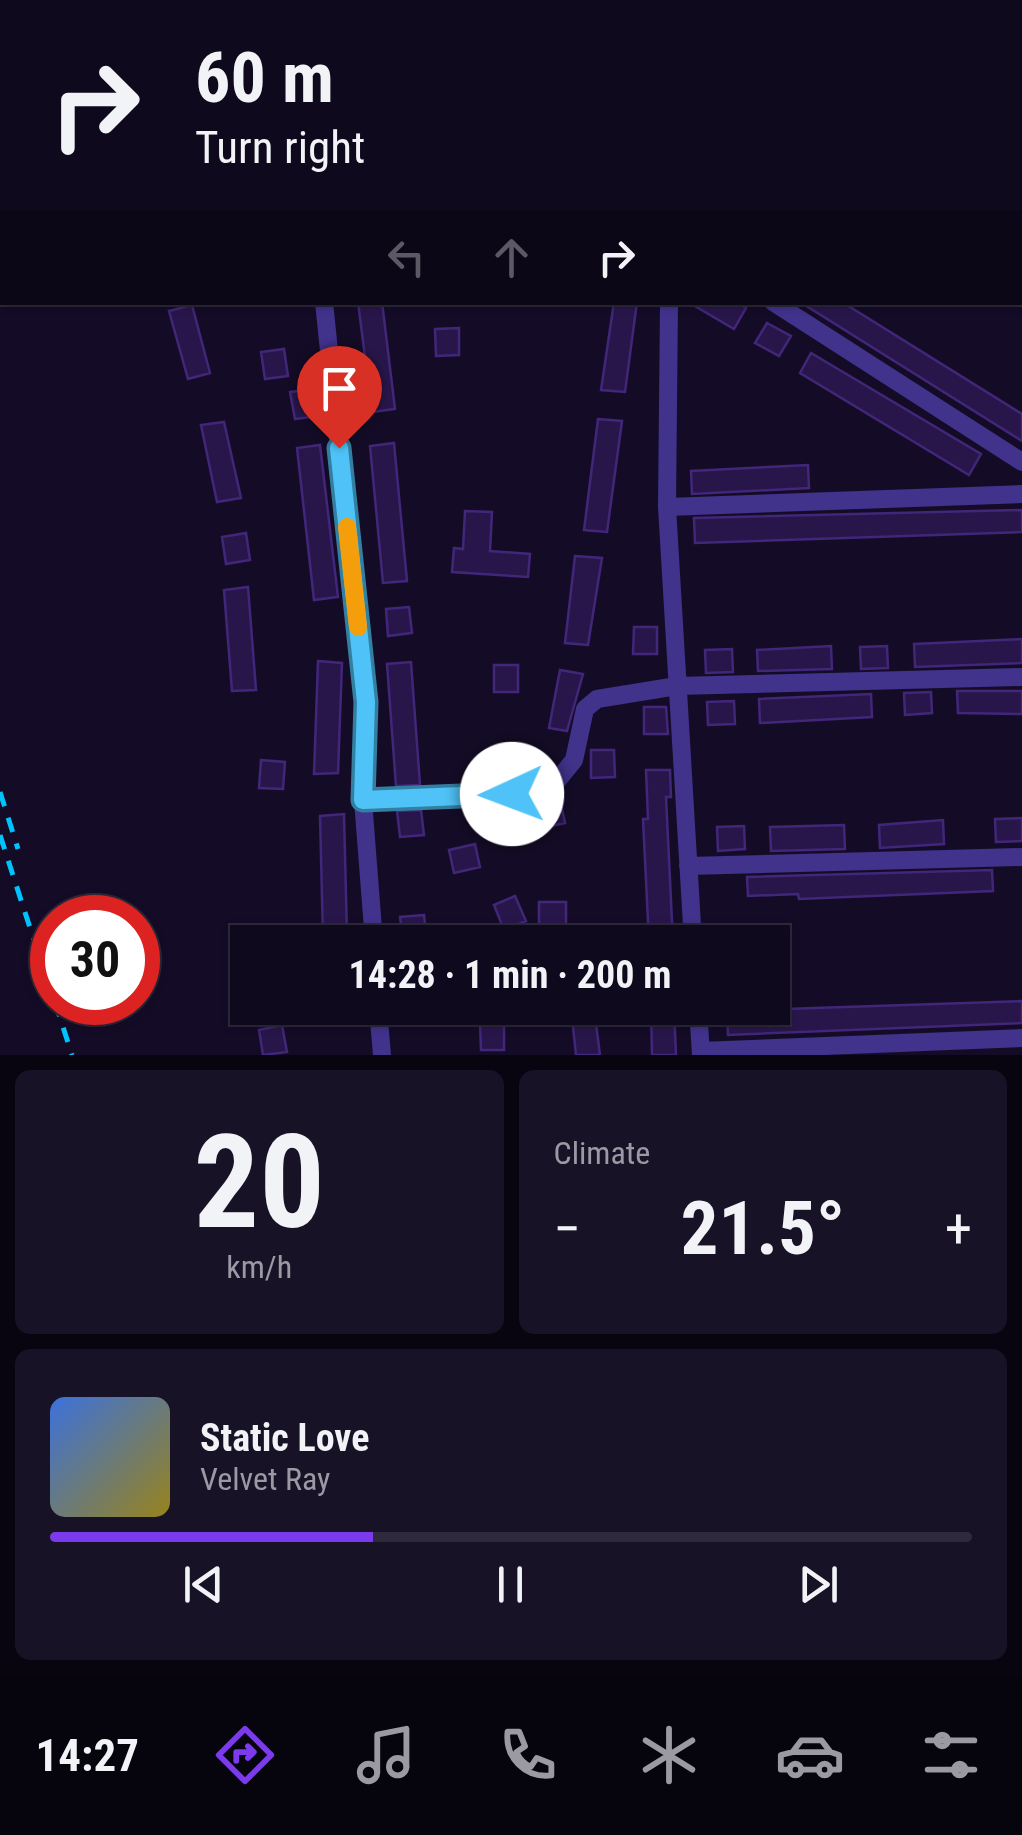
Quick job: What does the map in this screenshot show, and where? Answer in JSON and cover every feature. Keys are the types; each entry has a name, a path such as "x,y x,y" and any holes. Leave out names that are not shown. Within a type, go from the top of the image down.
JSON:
{"street":[{"path":"324,305 366,702 363,800 373,925"},
{"path":"669,305 667,508 692,925"},
{"path":"778,305 1022,462"},
{"path":"667,508 1022,494"},
{"path":"363,800 512,794 552,787 574,760 585,709 597,699 676,686 1022,677"},
{"path":"688,866 1022,857"},
{"path":"379,1025 382,1055"},
{"path":"699,1025 701,1053 1022,1038"}],"building":[{"path":"192,305 210,373 188,379 169,311"},
{"path":"358,305 382,305 395,409 372,412"},
{"path":"614,305 637,305 625,392 601,390"},
{"path":"693,305 741,305 746,308 734,329"},
{"path":"805,305 847,305 1022,414 1022,441"},
{"path":"767,323 791,336 779,356 755,343"},
{"path":"459,328 459,355 436,356 435,329"},
{"path":"284,349 288,376 265,379 261,352"},
{"path":"811,353 981,454 969,475 800,373"},
{"path":"314,389 318,416 295,419 290,392"},
{"path":"598,419 622,421 607,532 584,530"},
{"path":"224,422 241,498 217,502 201,425"},
{"path":"394,443 407,581 383,583 370,446"},
{"path":"320,445 338,597 314,600 297,448"},
{"path":"808,465 809,488 692,494 691,471"},
{"path":"1022,510 1022,532 695,543 694,518"},
{"path":"465,511 492,512 490,551 530,554 528,577 452,572 454,548 463,549"},
{"path":"246,533 250,560 226,564 222,537"},
{"path":"575,556 602,558 588,645 565,643"},
{"path":"248,587 256,690 232,691 224,590"},
{"path":"409,607 412,633 388,636 386,609"},
{"path":"634,627 657,627 657,654 633,654"},
{"path":"1022,639 1022,663 915,667 914,644"},
{"path":"831,646 832,669 758,671 757,650"},
{"path":"887,646 888,668 861,669 860,647"},
{"path":"732,649 733,672 706,673 705,650"},
{"path":"318,661 342,663 338,773 314,774"},
{"path":"411,662 420,785 396,786 387,664"},
{"path":"494,665 518,665 518,692 494,692"},
{"path":"560,670 583,674 567,731 549,728"},
{"path":"957,691 1022,691 1022,714 958,713"},
{"path":"931,692 932,713 905,715 904,693"},
{"path":"871,694 872,717 760,723 759,699"},
{"path":"734,701 735,724 708,725 707,702"},
{"path":"644,707 666,707 668,734 644,734"},
{"path":"591,750 614,750 615,777 591,778"},
{"path":"513,759 540,761 539,777 470,783 472,763 513,766"},
{"path":"261,760 285,762 283,789 259,788"},
{"path":"646,770 670,770 671,797 666,797 672,925 648,925 643,819 648,819"},
{"path":"560,800 565,823 538,829 533,806"},
{"path":"421,810 424,835 400,837 397,811"},
{"path":"344,814 347,925 323,925 320,816"},
{"path":"1022,818 1022,841 996,842 995,819"},
{"path":"943,820 944,844 880,848 879,825"},
{"path":"844,825 845,849 771,851 770,827"},
{"path":"744,826 745,849 718,851 717,827"},
{"path":"475,844 480,867 454,873 449,850"},
{"path":"992,870 993,891 799,899 798,894 748,896 747,877"},
{"path":"515,896 526,921 502,925 494,905"},
{"path":"539,902 566,902 566,925 539,925"},
{"path":"424,915 425,925 401,925 400,917"},
{"path":"1022,1001 1022,1023 728,1035 728,1025 790,1025 790,1009"},
{"path":"282,1025 287,1052 263,1055 259,1030"},
{"path":"480,1025 504,1025 504,1050 481,1050"},
{"path":"573,1025 596,1025 600,1055 576,1055"},
{"path":"651,1025 675,1025 676,1055 652,1055"}],"railway":[{"path":"0,792 18,849"},
{"path":"0,835 30,928"},
{"path":"62,1025 72,1055"}],"slow traffic":[{"path":"347,527 358,627"}],"route":[{"path":"339,448 366,702 363,800 512,794"}]}
